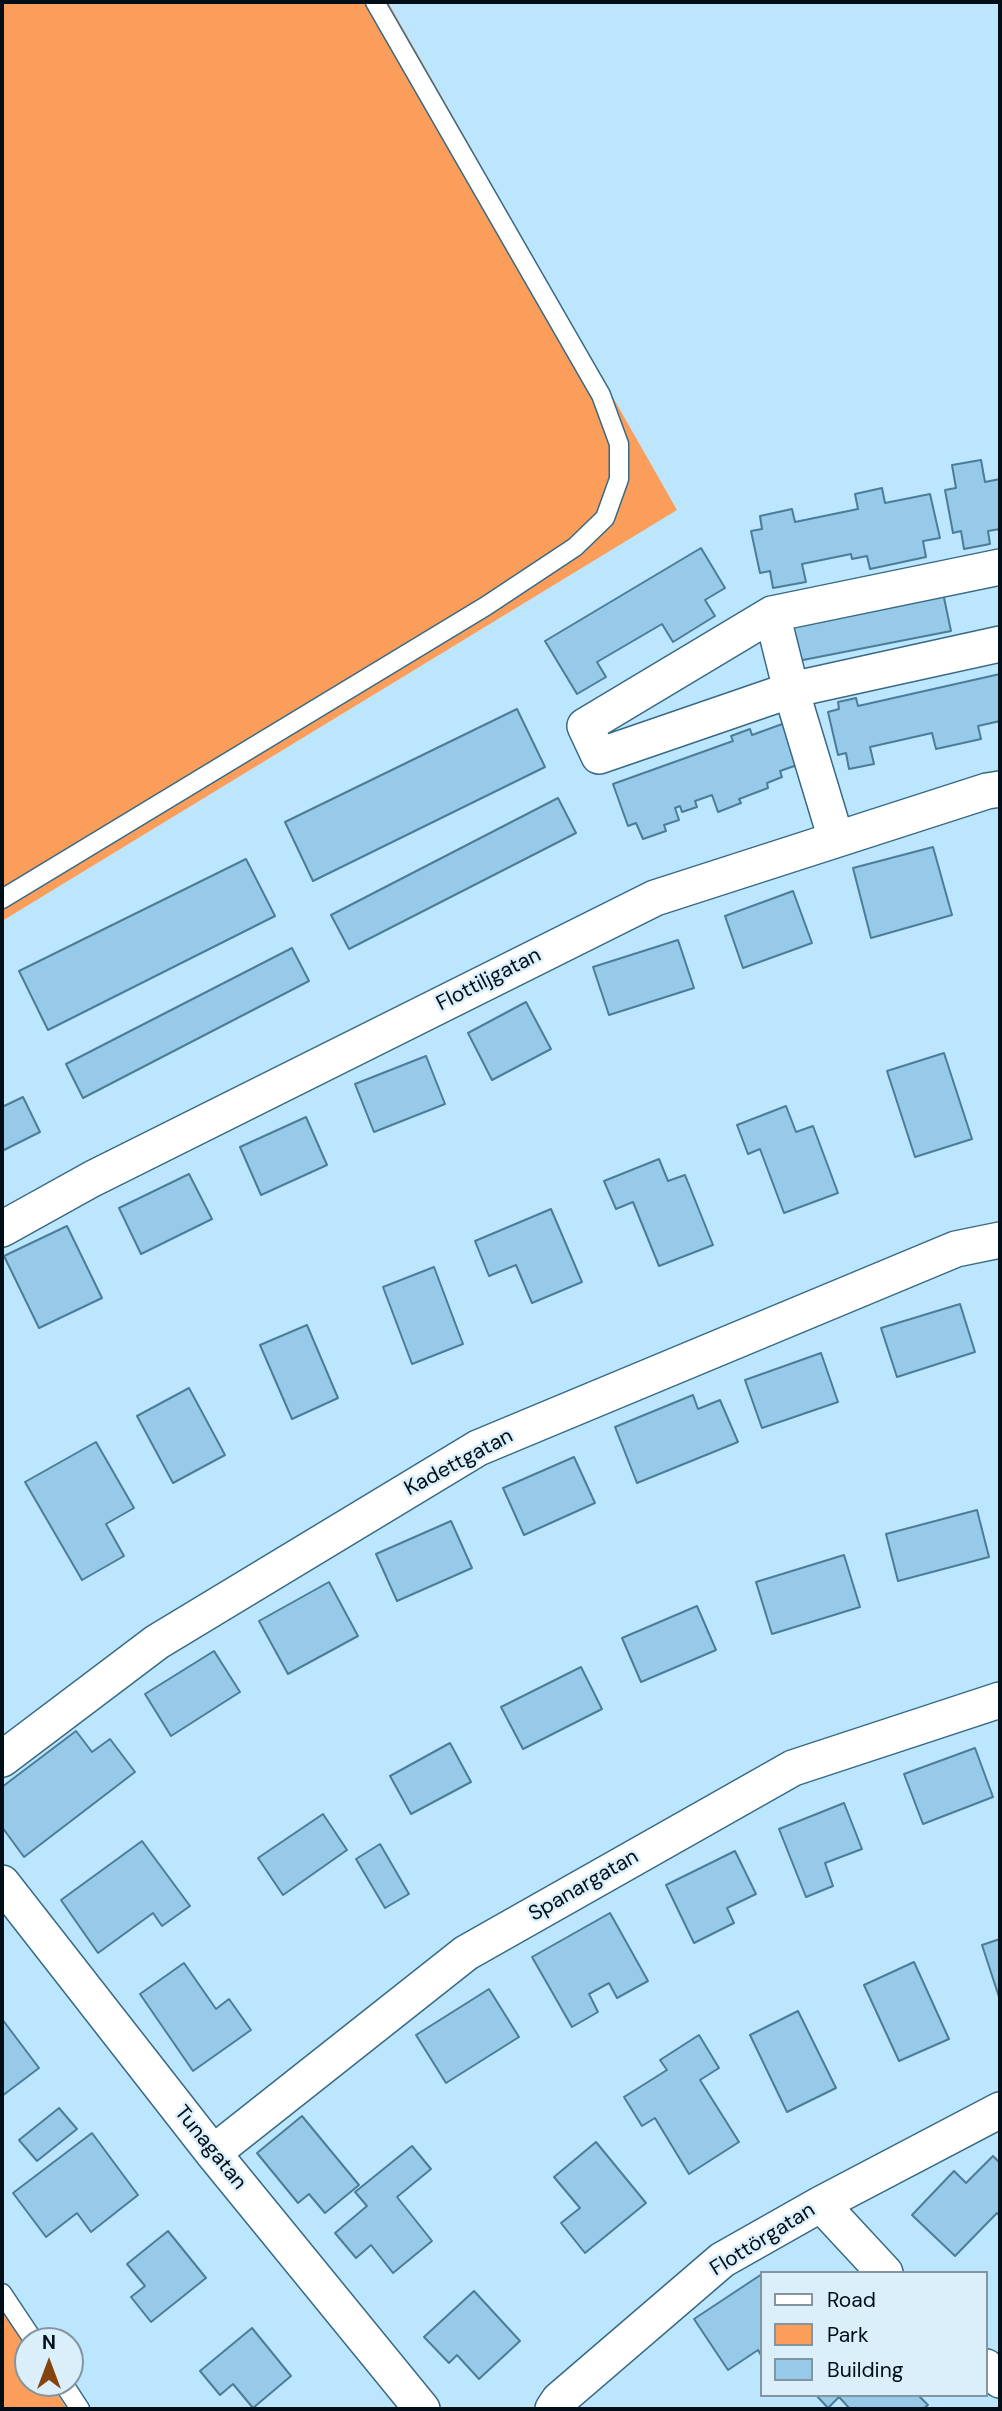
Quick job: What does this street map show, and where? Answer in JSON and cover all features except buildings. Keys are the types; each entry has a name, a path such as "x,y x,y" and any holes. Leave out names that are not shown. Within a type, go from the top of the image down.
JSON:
{"street":[{"path":"1000,566 772,614 585,726 599,756 792,690 1000,644"},
{"path":"772,614 836,839"},
{"name":"Flottiljgatan","path":"2,1229 92,1179 655,898 1000,789"},
{"name":"Kadettgatan","path":"2,1759 157,1642 478,1448 956,1249 1000,1240"},
{"name":"Spanargatan","path":"213,2153 478,1946 793,1768 1000,1700"},
{"name":"Tunagatan","path":"2,1883 213,2153 422,2409"},
{"name":"Flottörgatan","path":"553,2409 559,2400 722,2260 821,2204 1000,2110"},
{"path":"821,2204 883,2271"}],"lane":[{"path":"2,899 486,606 575,547 605,518 620,479 619,444 601,395 375,2"},
{"path":"2,2293 25,2327"}],"green space":[{"path":"2,2 388,2 677,510 2,921"},
{"path":"2,2311 14,2329 14,2397 59,2397 67,2409 2,2409"}]}
